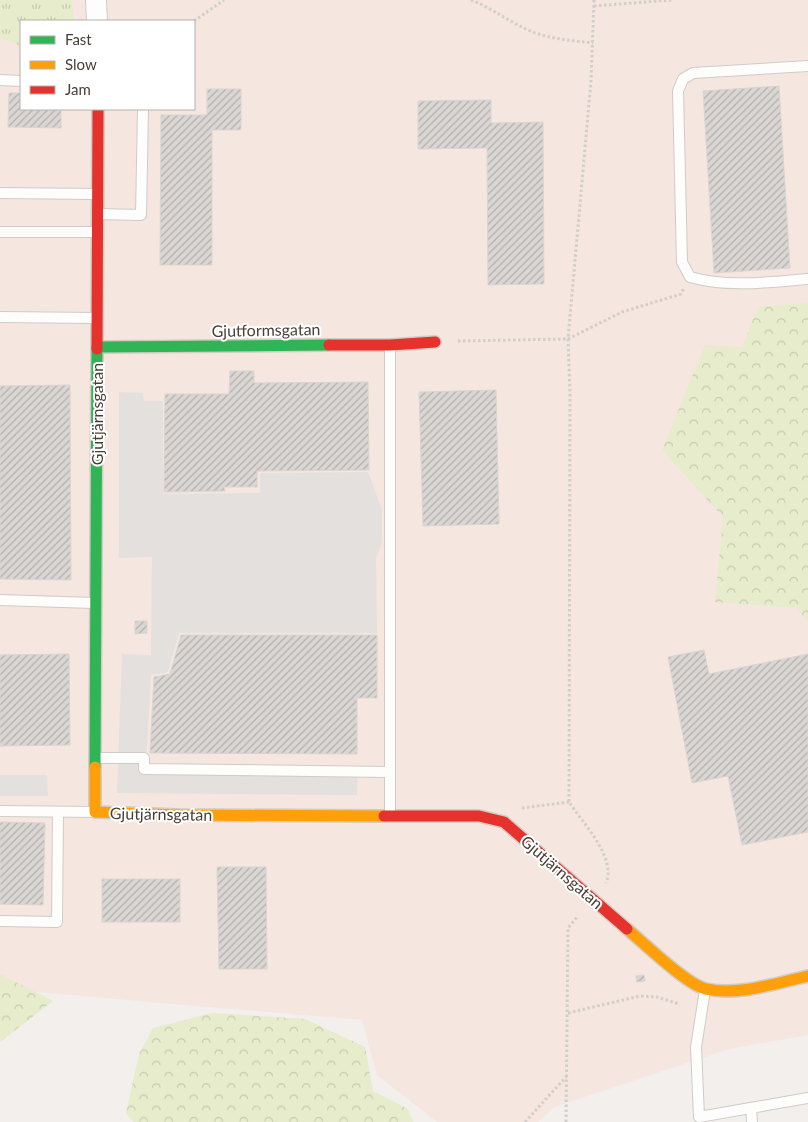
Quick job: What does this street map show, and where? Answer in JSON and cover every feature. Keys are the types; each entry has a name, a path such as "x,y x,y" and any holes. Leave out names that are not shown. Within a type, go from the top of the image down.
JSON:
{"street":[{"path":"96,0 97,20"},
{"name":"Gjutjärnsgatan","path":"98,110 95,812 179,815 479,816 504,822 690,982 705,989 736,991 808,976"},
{"name":"Gjutformsgatan","path":"97,347 390,345 435,342"}],"lane":[{"path":"808,66 693,73 683,79 678,91 682,262 690,277 707,282 752,283 808,279"},
{"path":"0,80 20,81"},
{"path":"98,214 141,215 143,110"},
{"path":"0,193 98,194"},
{"path":"0,232 97,232"},
{"path":"0,317 98,318"},
{"path":"390,345 390,816"},
{"path":"0,600 96,603"},
{"path":"95,758 144,758 144,769 389,772"},
{"path":"0,811 95,812"},
{"path":"0,921 57,922 58,812"},
{"path":"705,989 696,1047 699,1117 808,1098"},
{"path":"751,1108 752,1122"}],"path":[{"path":"195,20 224,0"},
{"path":"471,0 542,36 593,43"},
{"path":"566,1122 568,928 605,886 608,879 608,864 602,851 569,802 570,394 568,339 593,43 594,0"},
{"path":"594,6 672,0"},
{"path":"435,342 568,339 622,312 681,294 690,277"},
{"path":"520,808 569,802"},
{"path":"568,1013 640,996 657,997 680,1004"},
{"path":"525,1122 566,1077"}],"shaded area":[{"path":"0,0 808,0 808,1035 729,1049 554,1107 538,1122 437,1122 377,1075 362,1020 0,989"},
{"path":"119,392 143,393 144,401 163,401 163,494 260,493 260,473 368,472 382,510 382,542 376,559 377,633 179,633 168,672 151,675 146,766 358,768 357,795 117,793 122,654 151,655 152,557 119,558"},
{"path":"0,775 47,775 48,796 0,796"}],"green space":[{"path":"0,0 71,0 74,20 20,20 20,46 0,38"},
{"path":"808,303 808,621 796,608 715,602 723,517 662,450 705,345 742,347 758,307"},
{"path":"0,974 53,1001 0,1042"},
{"path":"212,1013 305,1019 365,1047 373,1091 408,1109 413,1122 133,1122 126,1113 139,1054 153,1028"}],"building":[{"path":"779,86 790,268 714,273 703,91"},
{"path":"207,89 241,89 241,130 212,130 212,265 160,265 161,115 207,115"},
{"path":"9,93 20,93 20,110 61,110 61,128 8,127"},
{"path":"491,100 491,123 543,122 544,284 488,285 487,148 418,149 418,101"},
{"path":"230,371 254,371 254,383 368,382 369,470 257,471 257,487 224,487 225,491 164,492 165,394 229,394"},
{"path":"70,385 71,580 0,579 0,386"},
{"path":"496,390 499,524 423,526 419,392"},
{"path":"135,621 147,621 147,633 135,634"},
{"path":"181,635 377,635 377,698 357,698 357,754 150,753 154,677 170,674"},
{"path":"704,650 709,674 808,654 808,832 742,845 728,776 692,783 668,657"},
{"path":"69,654 70,745 0,746 0,655"},
{"path":"0,822 45,823 43,905 0,904"},
{"path":"217,867 266,867 267,969 219,969"},
{"path":"102,879 180,879 180,922 102,922"},
{"path":"644,975 645,981 637,982 636,976"}],"traffic: fast":[{"path":"97,347 329,345"},
{"path":"95,767 97,349"}],"traffic: slow":[{"path":"95,767 95,812 179,815 384,816"},
{"path":"627,929 677,972 706,989 719,991 744,990 808,976"}],"traffic: jam":[{"path":"97,349 98,110"},
{"path":"329,345 390,345 435,342"},
{"path":"384,816 479,816 504,822 627,929"}]}
